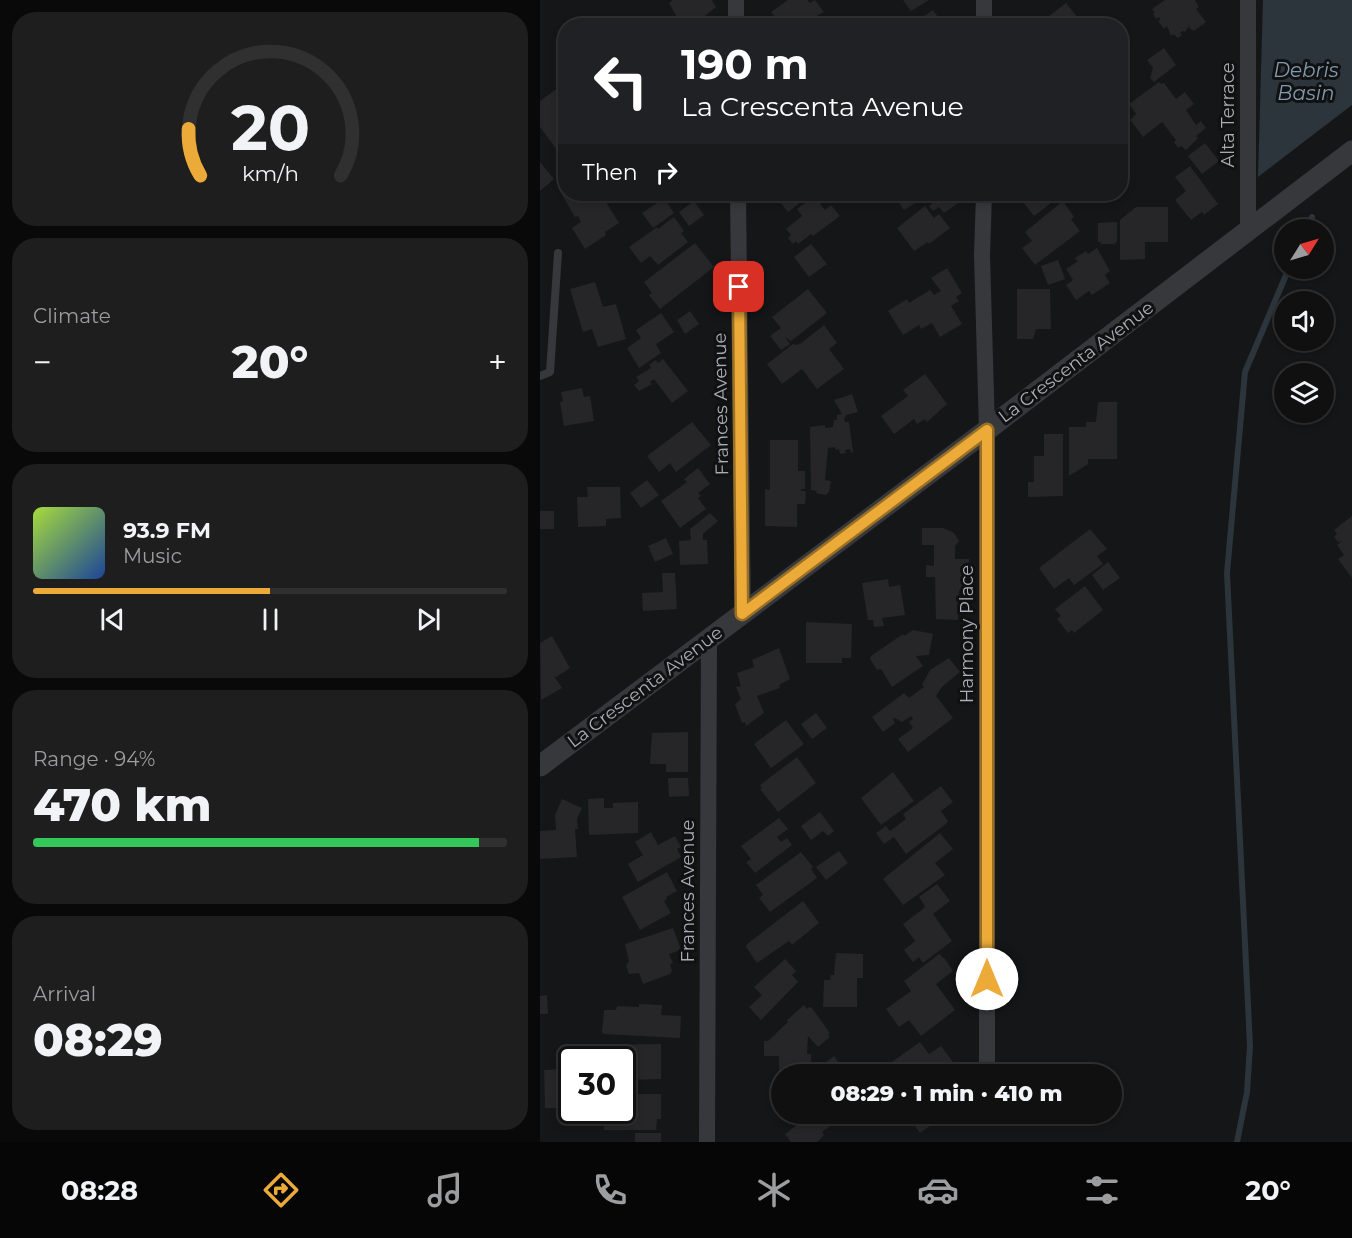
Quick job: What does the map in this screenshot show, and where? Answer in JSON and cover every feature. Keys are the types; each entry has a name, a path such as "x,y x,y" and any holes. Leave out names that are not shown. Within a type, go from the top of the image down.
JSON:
{"street":[{"path":"736,0 736,18"},
{"path":"984,0 984,18"},
{"name":"Alta Terrace","path":"1248,0 1248,230"},
{"name":"La Crescenta Avenue","path":"540,766 987,430 1352,151"},
{"name":"Frances Avenue","path":"738,201 742,614"},
{"name":"Harmony Place","path":"984,201 982,255 987,430 987,1064"},
{"name":"Frances Avenue","path":"707,1142 709,640"}],"lane":[{"path":"540,375 550,372 558,253"}],"water":[{"name":"Debris Basin","path":"1263,0 1352,0 1352,105 1258,177"}],"building":[{"path":"673,0 712,0 716,7 702,18 677,18 669,3"},
{"path":"788,0 807,0 810,3 815,0 824,12 813,18 776,18 771,12"},
{"path":"903,0 929,0 911,11"},
{"path":"1165,0 1195,0 1199,7 1196,9 1206,22 1194,31 1189,28 1190,25 1185,32 1180,33 1182,35 1178,38 1173,34 1171,36 1167,26 1164,29 1158,21 1159,17 1156,19 1152,9"},
{"path":"1066,3 1078,18 1046,18"},
{"path":"933,10 938,18 922,18"},
{"path":"1164,48 1176,65 1154,82 1150,78 1153,68 1147,60"},
{"path":"1159,82 1164,83 1176,99 1185,92 1194,104 1186,110 1196,125 1201,121 1206,128 1196,136 1198,138 1186,150 1181,146 1178,148 1174,142 1176,140 1162,122 1143,137 1130,120 1136,114 1129,104"},
{"path":"558,88 557,150 540,127 540,101"},
{"path":"1205,143 1219,161 1202,174 1188,156"},
{"path":"540,162 554,179 540,191"},
{"path":"1190,166 1218,204 1204,215 1202,212 1191,220 1175,200 1186,191 1175,177"},
{"path":"566,201 605,201 619,223 585,249 572,228 581,222 578,216 575,217"},
{"path":"660,201 662,204 666,201 674,213 653,228 642,213"},
{"path":"694,201 704,215 689,226 679,212"},
{"path":"779,201 802,201 788,212"},
{"path":"808,201 823,201 820,204 825,210 831,205 840,216 813,236 811,234 798,244 796,241 793,244 788,238 791,235 786,229 802,216 797,209"},
{"path":"897,201 919,201 904,210"},
{"path":"935,201 956,201 958,203 944,213 939,207 933,211 929,206"},
{"path":"1022,201 1054,201 1034,216"},
{"path":"1063,201 1074,217 1071,219 1080,231 1035,265 1022,248 1032,241 1025,232"},
{"path":"925,206 934,218 939,214 950,228 929,244 928,242 914,251 897,228"},
{"path":"1136,207 1168,207 1168,242 1145,242 1145,259 1120,260 1120,220"},
{"path":"674,217 684,231 681,233 688,242 658,265 650,256 641,263 629,247"},
{"path":"1117,222 1117,242 1101,244 1098,242 1098,223"},
{"path":"695,243 714,267 660,309 649,295 652,293 644,282"},
{"path":"811,244 827,264 809,277 794,257"},
{"path":"1097,248 1110,271 1105,275 1110,283 1092,295 1089,291 1076,300 1066,285 1073,280 1066,269 1078,261 1075,258 1086,251 1088,254"},
{"path":"1058,260 1065,279 1048,285 1041,266"},
{"path":"947,268 962,293 956,297 959,301 951,306 962,324 940,337 932,323 921,329 919,325 903,335 888,311 907,299 909,303 930,290 934,295 941,291 931,278"},
{"path":"595,282 603,307 616,304 626,339 598,347 592,329 583,332 570,289"},
{"path":"808,289 827,313 791,341 785,337 790,344 781,350 770,336 781,328 772,317"},
{"path":"1017,289 1050,289 1051,329 1036,329 1033,339 1017,339"},
{"path":"690,311 699,324 685,334 677,320"},
{"path":"661,313 674,332 656,344 661,353 639,368 627,348 641,338 636,330"},
{"path":"824,325 837,343 829,349 844,369 817,389 802,369 782,384 767,364 793,344 800,344"},
{"path":"663,359 688,391 672,403 654,379 650,382 652,384 639,391 634,385 639,381 636,377 651,368 649,365 656,360 658,363"},
{"path":"925,374 947,404 927,422 925,419 917,424 914,419 894,434 881,416 908,396 903,390"},
{"path":"582,388 584,397 590,396 594,421 564,426 560,402 563,401 561,392"},
{"path":"852,394 858,412 846,415 844,419 845,422 849,422 853,452 851,453 850,449 840,454 839,449 836,450 835,447 828,448 825,480 831,481 829,492 826,495 816,493 817,491 811,490 810,427 825,425 825,428 833,427 837,415 842,414 834,400"},
{"path":"1098,402 1117,402 1117,459 1088,459 1088,464 1069,476 1069,427 1086,427 1086,422 1096,422"},
{"path":"692,422 711,445 676,472 670,463 659,472 647,456"},
{"path":"1044,434 1063,434 1063,496 1028,497 1028,482 1034,482 1034,456 1044,456"},
{"path":"770,440 798,440 798,471 805,471 805,489 801,491 806,491 805,504 797,504 797,527 765,526 765,489 770,490"},
{"path":"698,468 710,484 698,493 701,496 698,498 706,509 680,528 661,501 687,482 684,479"},
{"path":"647,480 659,495 641,508 630,493"},
{"path":"587,487 620,487 621,518 606,519 606,526 578,527 577,497 588,497"},
{"path":"540,511 554,511 554,529 540,529"},
{"path":"710,513 718,521 703,534 703,540 707,540 708,564 680,565 679,541 691,540 690,529"},
{"path":"1352,516 1352,578 1338,559 1344,555 1337,545 1342,541 1338,542 1334,537 1337,534 1334,530"},
{"path":"922,528 943,528 954,533 959,541 955,546 955,559 969,559 968,591 959,590 958,620 936,619 935,577 926,577 926,565 934,566 934,545 922,545"},
{"path":"1090,529 1107,549 1097,556 1103,564 1074,585 1069,578 1054,589 1039,568"},
{"path":"666,538 673,554 655,562 648,546"},
{"path":"1108,562 1120,578 1103,590 1092,575"},
{"path":"662,573 675,573 677,609 643,611 642,593 663,592"},
{"path":"888,579 889,587 900,585 905,615 882,618 884,626 874,627 873,620 868,620 862,583"},
{"path":"1085,586 1103,610 1074,633 1072,630 1068,633 1057,619 1061,616 1055,609"},
{"path":"806,622 852,624 851,658 842,658 842,663 806,663"},
{"path":"913,630 933,634 929,655 916,656 923,666 892,687 881,669 877,670 870,659 871,656 903,634 904,636"},
{"path":"552,636 570,668 554,676 562,688 541,700 540,643"},
{"path":"779,648 790,679 779,685 780,688 757,696 764,713 746,726 745,722 742,723 735,704 741,699 736,687 741,686 737,673 754,667 752,660"},
{"path":"949,658 960,672 942,687 936,696 953,718 908,752 898,739 913,728 909,722 913,719 911,716 902,722 893,719 895,723 883,732 872,717 904,693 909,698 924,687 922,685 930,670"},
{"path":"816,713 827,728 812,739 801,724"},
{"path":"786,720 804,744 771,768 754,744"},
{"path":"688,732 688,772 666,772 666,764 650,764 652,733"},
{"path":"797,757 816,783 778,812 760,789 762,788 760,785"},
{"path":"893,772 914,801 881,825 861,798"},
{"path":"668,778 688,778 689,796 669,797"},
{"path":"941,786 953,802 941,811 948,821 946,824 906,854 894,837 884,844 876,833 886,826 890,831 906,819 903,814"},
{"path":"604,798 604,808 613,808 613,803 638,802 638,833 589,835 588,799"},
{"path":"562,799 582,808 577,819 578,829 575,829 577,857 540,859 540,831 556,830 555,815"},
{"path":"820,812 834,831 828,836 823,831 811,840 801,826"},
{"path":"779,818 788,829 777,837 781,842 787,838 792,845 755,873 746,862 751,859 741,846"},
{"path":"651,832 658,845 675,836 681,847 677,849 681,857 638,882 628,864 643,855 635,842"},
{"path":"940,833 953,849 935,863 945,875 903,905 883,879"},
{"path":"839,851 848,863 826,880 816,867"},
{"path":"801,852 813,867 811,869 817,878 770,912 759,898 763,895 756,885"},
{"path":"667,872 677,891 666,897 664,901 671,913 640,930 622,897"},
{"path":"937,884 950,901 933,914 952,941 923,963 919,957 913,962 904,950 915,941 903,924 923,909 925,906 919,897"},
{"path":"803,901 819,923 792,945 789,941 757,963 746,947 747,944"},
{"path":"673,928 681,950 669,954 673,963 670,964 672,971 670,974 643,984 639,973 629,974 626,966 629,961 625,944"},
{"path":"836,953 863,954 863,978 857,978 857,1007 823,1007 824,980 830,980 831,975 834,975"},
{"path":"939,954 953,971 936,984 955,1010 921,1036 909,1020 899,1027 886,1009 911,991 904,981"},
{"path":"785,959 796,971 792,975 798,982 761,1020 749,1007 762,995 754,987"},
{"path":"547,995 548,1014 540,1014 540,996"},
{"path":"639,1004 662,1005 661,1015 681,1016 680,1038 604,1034 602,1032 604,1010 616,1010 617,1006 639,1007"},
{"path":"804,1005 807,1009 812,1008 830,1033 828,1035 830,1037 818,1047 808,1036 807,1054 811,1054 811,1064 779,1064 779,1056 764,1056 764,1041 768,1041 788,1022 787,1020"},
{"path":"920,1042 929,1054 941,1046 953,1062 950,1064 889,1064"},
{"path":"661,1044 661,1079 636,1080 636,1046 603,1045"},
{"path":"834,1056 840,1064 823,1064"},
{"path":"558,1069 558,1108 545,1108 544,1070"},
{"path":"636,1094 661,1094 661,1119 657,1119 656,1130 604,1130 604,1124 636,1124"},
{"path":"798,1124 833,1124 822,1132 824,1135 817,1142 791,1142 785,1134"},
{"path":"913,1124 933,1124 920,1133"},
{"path":"635,1133 661,1133 661,1142 635,1142"}],"waterway":[{"path":"1237,1142 1247,1092 1250,1046 1227,573 1245,372 1284,279"}],"route":[{"path":"739,287 742,614 987,430 987,979"}]}
